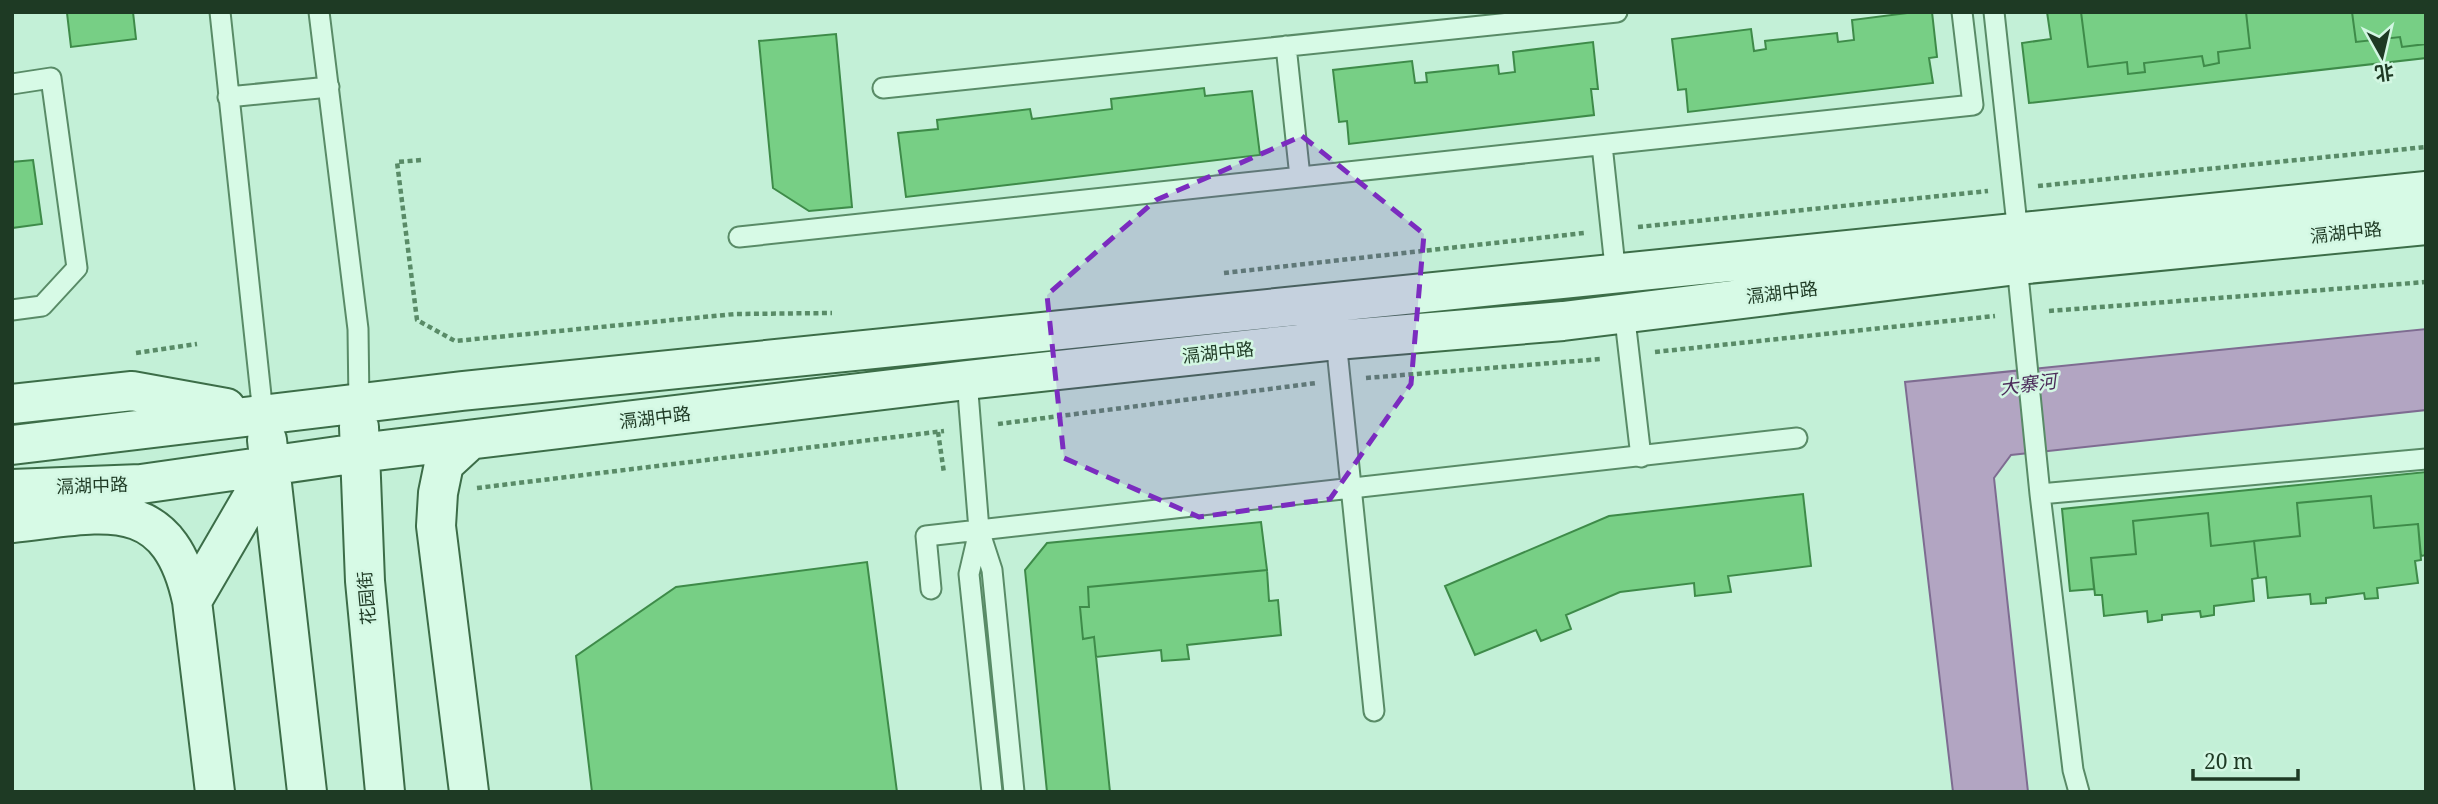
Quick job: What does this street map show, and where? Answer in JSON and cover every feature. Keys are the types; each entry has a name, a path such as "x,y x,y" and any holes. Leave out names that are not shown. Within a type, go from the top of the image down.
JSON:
{"main road":[{"name":"滆湖中路","path":"12,445 263,414 1255,310 1620,293 2018,249 2426,191"},
{"name":"滆湖中路","path":"2018,249 2426,225"},
{"name":"滆湖中路","path":"12,489 141,484 359,453 967,380 1336,340 1563,321 1620,293"},
{"path":"12,404 132,391 263,414 307,792"},
{"name":"花园街","path":"359,404 365,581 385,792"},
{"path":"469,792 436,526 438,493 444,464 470,440"},
{"path":"192,601 271,465"},
{"path":"12,523 109,513 145,522 173,546 186,574 192,601 215,792"}],"lane":[{"path":"220,12 263,414"},
{"path":"319,12 358,329 359,404"},
{"path":"883,88 1617,12"},
{"path":"739,237 1973,105 1962,12"},
{"path":"1994,12 2013,189 2036,464 2073,770 2079,792"},
{"path":"1286,46 1300,177"},
{"path":"12,83 51,78 78,268 42,306 12,310"},
{"path":"228,97 330,87"},
{"path":"1602,145 1641,457"},
{"path":"1336,340 1374,711"},
{"path":"967,380 979,530 992,570 1014,792"},
{"path":"931,589 926,536 1797,438"},
{"path":"2040,494 2426,459"},
{"path":"979,530 969,574 992,792"}],"path":[{"path":"1210,275 1611,230 2426,146"},
{"path":"421,160 397,162 417,320 455,341 735,314 839,313"},
{"path":"438,493 1340,380 1566,364 2023,313 2426,282"},
{"path":"129,354 197,344"},
{"path":"938,432 946,487"}],"highlighted area":[{"path":"1302,136 1424,234 1411,384 1330,499 1199,517 1064,458 1047,295 1156,200"}],"water":[{"name":"大寨河","path":"2426,329 2426,410 2011,455 1994,478 2028,792 1953,792 1905,382"}],"building":[{"path":"133,12 136,39 71,47 67,13"},
{"path":"1932,12 1937,57 1929,58 1933,83 1688,112 1686,89 1678,90 1672,39 1751,29 1754,51 1766,49 1765,41 1837,33 1838,42 1854,40 1852,20"},
{"path":"2047,12 2081,12 2088,67 2127,62 2128,74 2145,72 2144,63 2202,56 2204,66 2219,63 2218,52 2250,48 2246,12 2352,12 2356,42 2400,37 2402,47 2426,44 2426,58 2029,103 2022,43 2051,39"},
{"path":"2081,12 2246,12 2250,48 2218,52 2219,63 2204,66 2202,56 2144,63 2145,72 2128,74 2127,62 2088,67"},
{"path":"2352,12 2426,12 2426,44 2402,47 2400,37 2356,42"},
{"path":"836,34 852,207 809,211 773,188 759,41"},
{"path":"1593,42 1598,89 1591,89 1594,115 1349,144 1347,121 1339,122 1333,70 1412,61 1415,83 1427,82 1426,73 1498,65 1499,74 1515,72 1513,52"},
{"path":"1204,88 1205,96 1252,91 1260,155 906,197 898,133 938,129 937,120 1030,109 1032,119 1112,109 1111,99"},
{"path":"33,160 42,224 12,228 12,162"},
{"path":"2426,472 2426,555 2421,556 2418,524 2374,528 2371,496 2297,503 2300,536 2211,546 2208,513 2133,521 2136,554 2091,558 2094,589 2070,591 2062,509"},
{"path":"1803,494 1811,566 1728,576 1731,592 1695,596 1694,583 1620,592 1566,615 1571,629 1541,641 1536,630 1475,655 1445,586 1609,516"},
{"path":"2371,496 2374,528 2418,524 2421,560 2415,561 2418,583 2377,588 2378,598 2365,599 2364,593 2326,598 2326,603 2311,604 2310,594 2268,598 2266,577 2258,578 2254,541 2300,536 2297,503"},
{"path":"2208,513 2211,546 2254,541 2258,578 2252,579 2254,601 2214,606 2214,615 2201,617 2200,611 2162,615 2162,620 2148,622 2147,611 2104,616 2102,595 2095,595 2091,558 2136,554 2133,521"},
{"path":"1261,522 1267,570 1088,587 1089,607 1080,607 1083,639 1094,637 1110,792 1047,792 1025,570 1047,543"},
{"path":"867,562 897,792 592,792 576,656 676,587"},
{"path":"1267,570 1269,601 1278,600 1281,635 1187,645 1189,659 1162,661 1161,650 1096,657 1094,637 1083,639 1080,607 1089,607 1088,587"}]}
